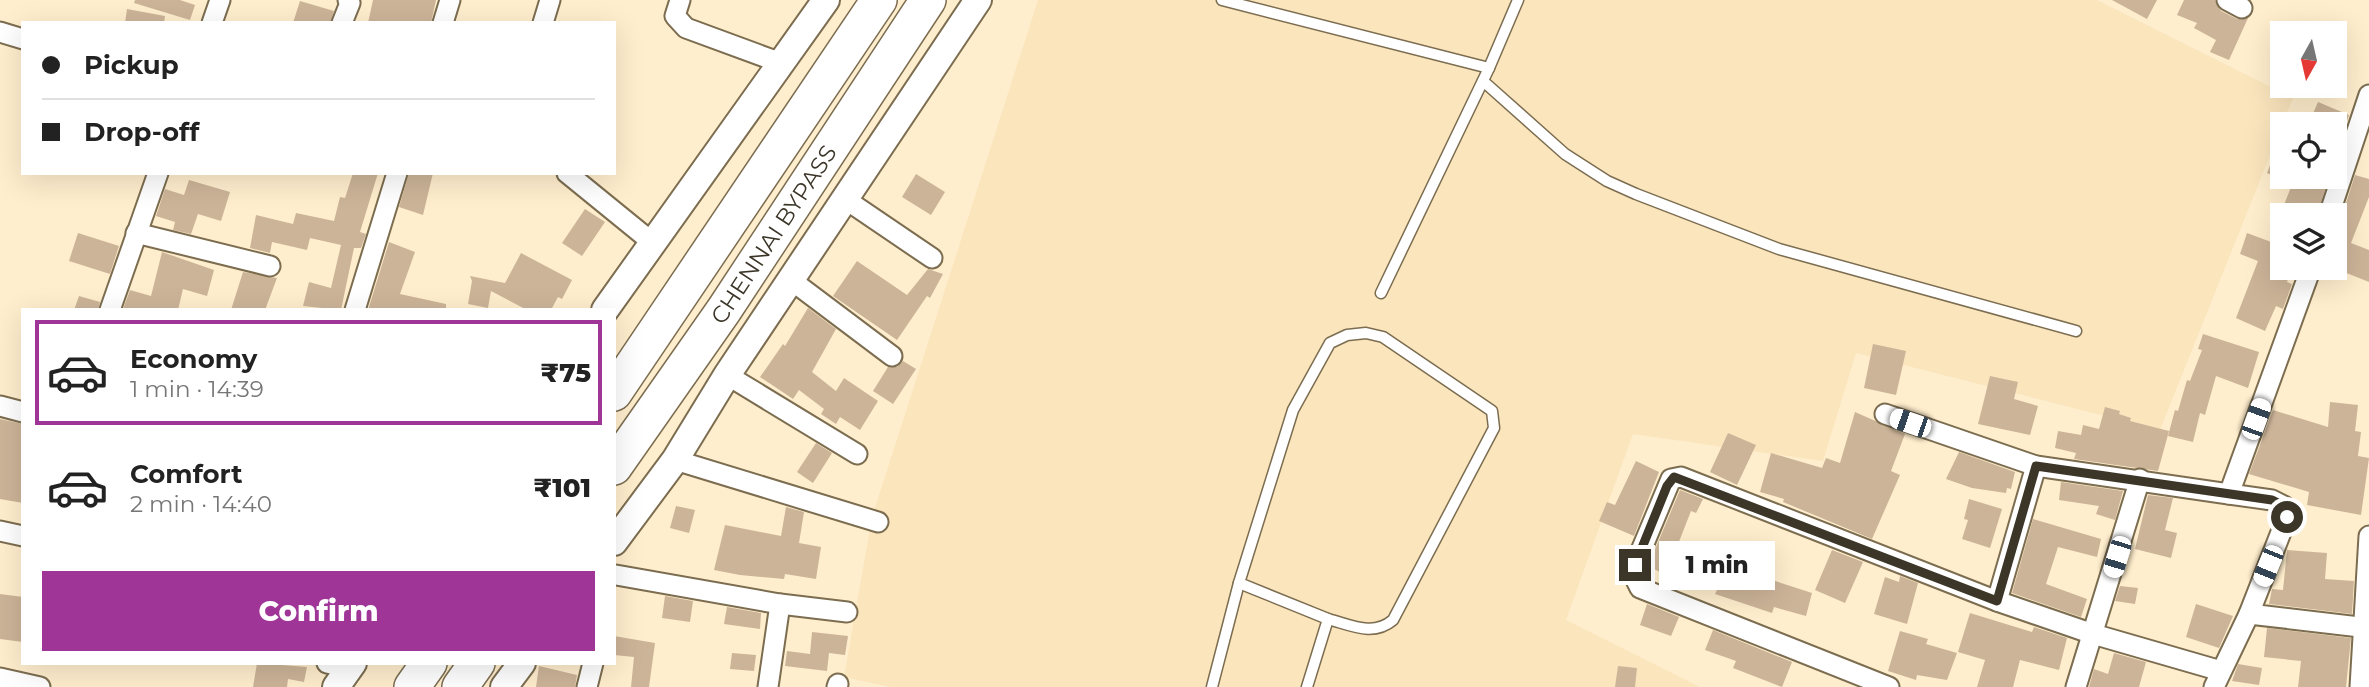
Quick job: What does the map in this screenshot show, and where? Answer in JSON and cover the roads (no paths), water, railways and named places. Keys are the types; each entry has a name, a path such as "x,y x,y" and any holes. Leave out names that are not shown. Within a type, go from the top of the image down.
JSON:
{"highway":[{"name":"CHENNAI BYPASS","path":"616,390 879,0"},
{"name":"CHENNAI BYPASS","path":"616,464 724,310 929,0"},
{"path":"412,687 428,665"},
{"path":"460,687 476,665"}],"street":[{"path":"213,21 220,0"},
{"path":"343,21 350,3 348,0"},
{"path":"444,21 450,0"},
{"path":"544,21 550,0"},
{"path":"680,0 675,16 686,28 781,63"},
{"path":"606,308 826,0"},
{"path":"616,571 622,531 675,460 727,375 978,0"},
{"path":"0,32 21,38"},
{"path":"2333,203 2369,95"},
{"path":"111,308 157,175"},
{"path":"356,308 396,175"},
{"path":"569,175 653,243"},
{"path":"845,199 932,258"},
{"path":"136,233 270,266"},
{"path":"791,279 892,356"},
{"path":"2229,494 2307,280"},
{"path":"727,375 857,454"},
{"path":"0,406 21,411"},
{"path":"1885,414 2036,466 2272,500 2284,506 2287,517 2249,614 2218,679 1997,601 1681,477 1671,479 1635,565 1634,576 1640,587 1889,687"},
{"path":"675,460 878,522"},
{"path":"1997,601 2036,466"},
{"path":"2076,687 2140,479"},
{"path":"0,531 21,536"},
{"path":"2360,687 2366,627 2369,536"},
{"path":"616,578 847,612"},
{"path":"768,687 780,604"},
{"path":"2249,614 2366,627"},
{"path":"504,687 520,665"},
{"path":"587,687 592,665"},
{"path":"0,678 40,687"}],"lane":[{"path":"1222,0 1489,68"},
{"path":"1381,293 1483,82 1518,0"},
{"path":"1483,82 1565,154 1607,181 1636,194 1779,249 2076,331"},
{"path":"1212,687 1240,583 1293,410 1330,343 1346,335 1366,333 1383,337 1492,411 1494,428 1393,620 1383,628 1367,629 1328,619 1240,583"},
{"path":"1307,687 1328,619"}]}
